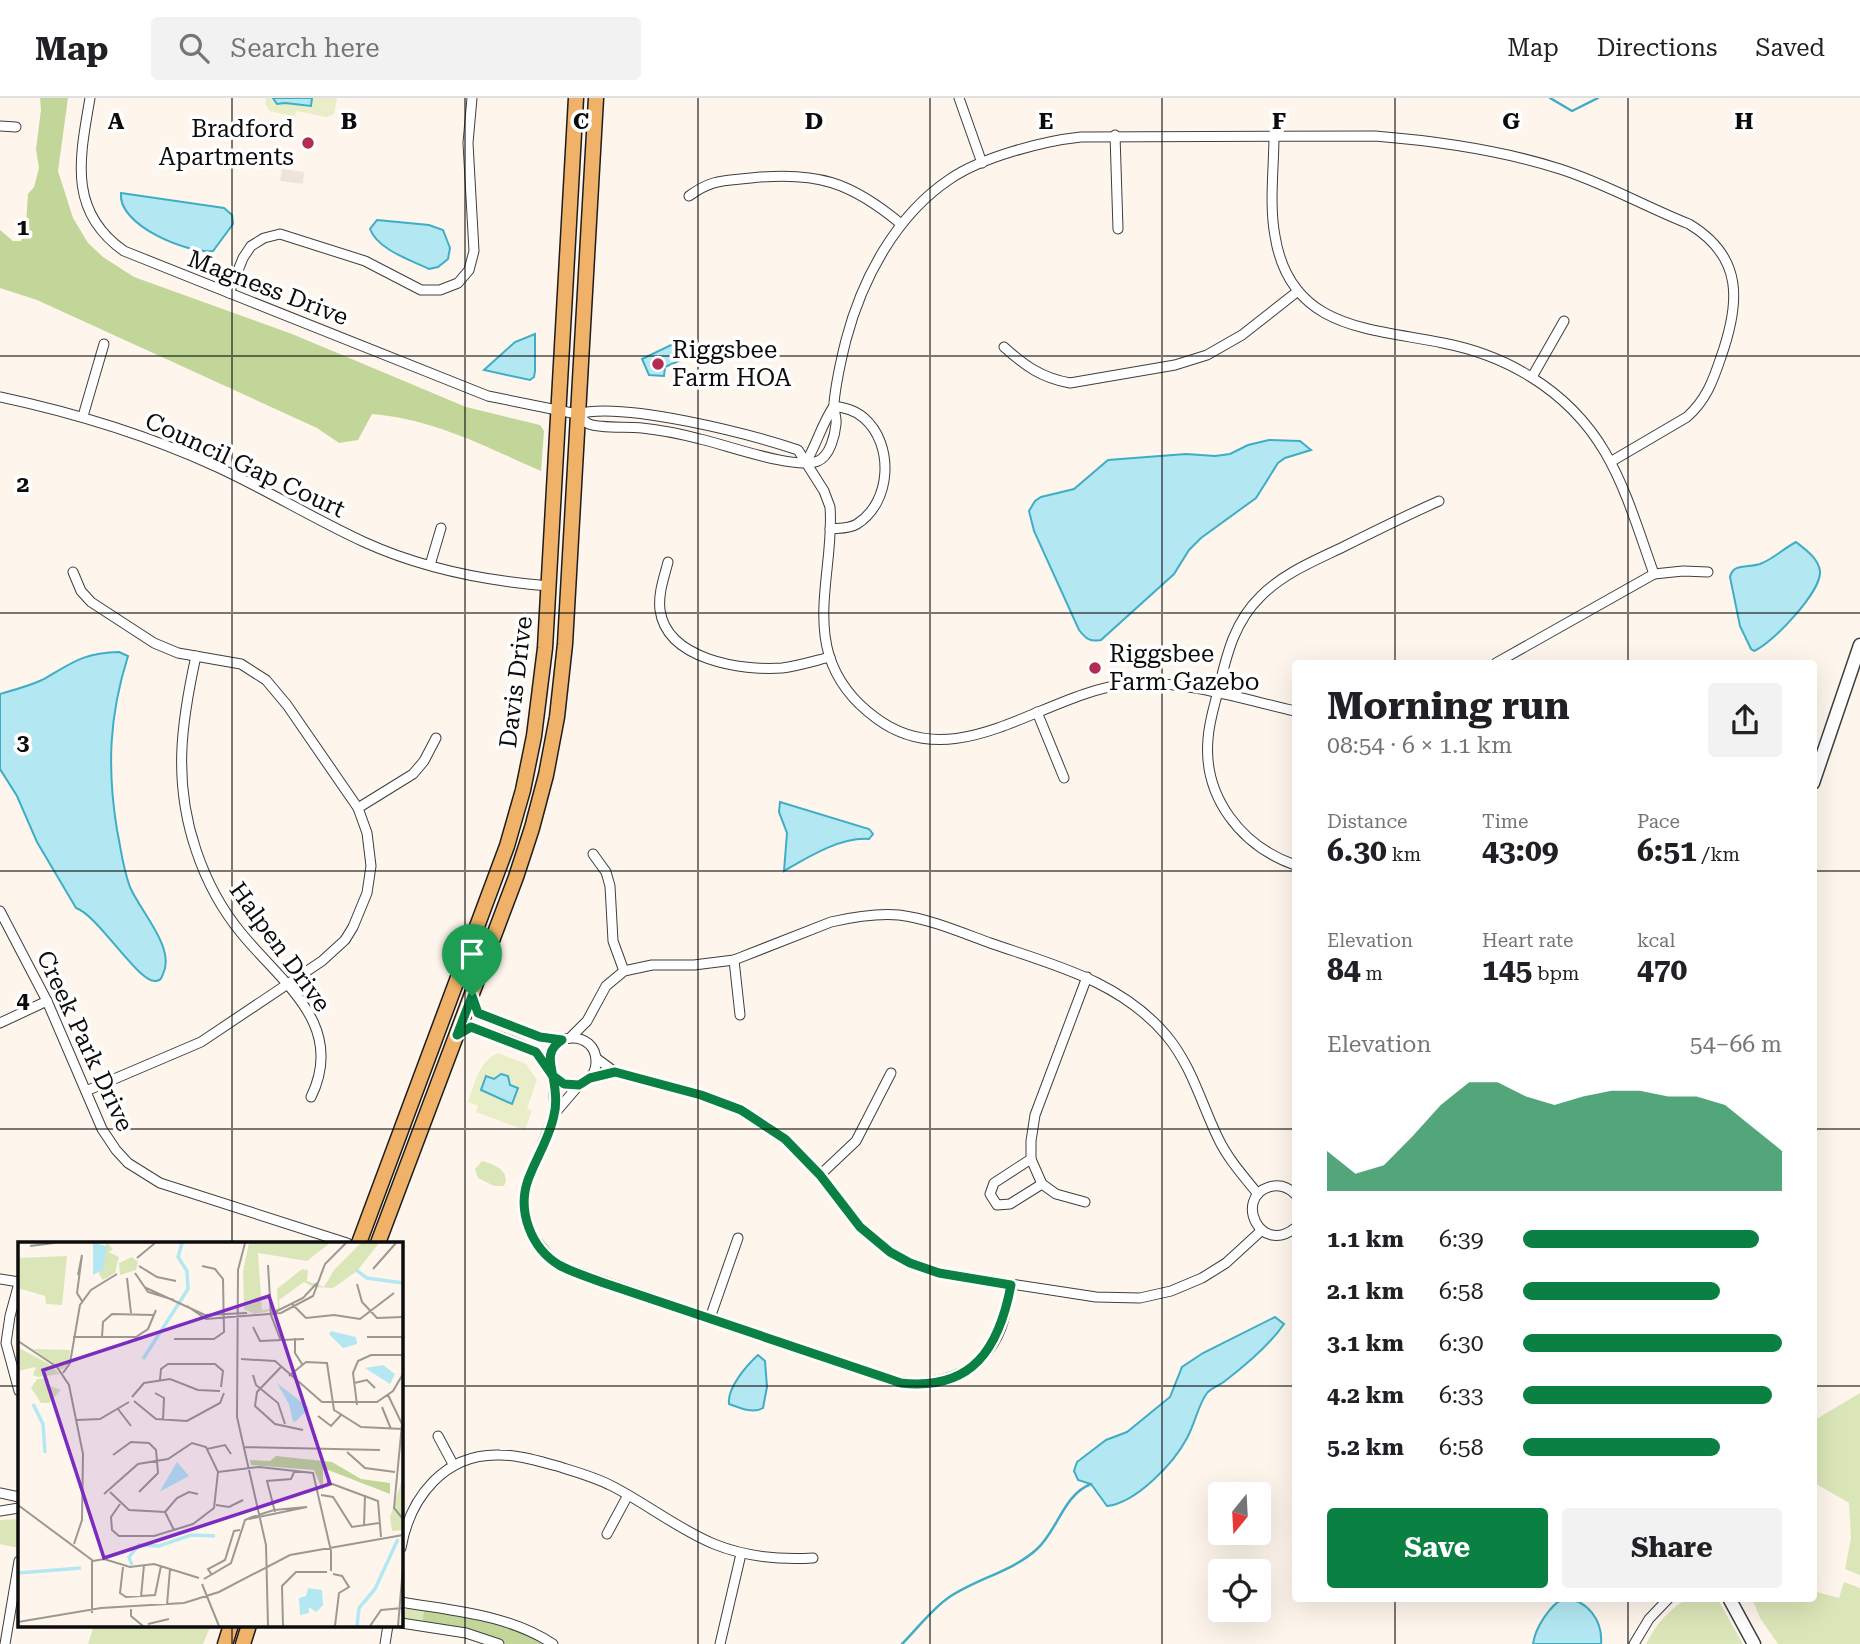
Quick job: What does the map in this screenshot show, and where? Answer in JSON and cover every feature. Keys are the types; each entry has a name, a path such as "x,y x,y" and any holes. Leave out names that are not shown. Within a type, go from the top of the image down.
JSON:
{"main road":[{"name":"Davis Drive","path":"359,1242 507,846 523,790 534,736 543,673 549,586 576,98"},
{"name":"Davis Drive","path":"379,1242 532,828 546,775 565,644 596,98"},
{"path":"225,1644 231,1626"},
{"path":"243,1644 249,1626"}],"street":[{"name":"Magness Drive","path":"90,98 80,160 84,200 99,228 124,251 488,396 577,414"},
{"path":"229,293 243,258 251,246 264,237 280,234 365,261 421,290 440,290 458,283 469,270 474,251 468,142 472,98"},
{"path":"959,98 982,163"},
{"path":"0,126 16,127"},
{"path":"806,462 834,406 846,341 856,310 873,271 901,224 934,190 952,177 982,163 1052,141 1115,135 1403,138 1515,156 1580,176 1689,224 1707,237 1728,267 1735,299 1729,332 1710,388 1697,408 1687,417 1612,461"},
{"path":"1115,135 1118,229"},
{"path":"1274,135 1275,238 1282,260 1298,291 1339,321 1362,329 1463,347 1485,354 1532,377 1576,415 1612,461 1629,499 1654,574"},
{"path":"689,196 706,184 717,181 783,174 805,176 860,194 901,224"},
{"path":"1004,347 1032,371 1070,383 1175,365 1226,346 1298,291"},
{"path":"1532,377 1564,321"},
{"path":"82,416 104,344"},
{"name":"Council Gap Court","path":"0,397 82,416 194,457 365,542 430,565 498,580 549,586"},
{"path":"830,528 850,527 859,523 875,506 884,482 884,457 877,435 855,411 834,406"},
{"path":"577,414 590,410 696,424 798,450 824,491 830,507 824,620 830,657 846,688 865,710 893,729 945,740 970,737 1081,694 1126,684 1164,684 1292,710"},
{"path":"577,414 589,424 674,433 794,463 806,462"},
{"path":"1292,864 1251,842 1230,818 1210,776 1207,751 1210,721 1234,632 1254,603 1269,588 1300,568 1440,501"},
{"path":"430,565 441,528"},
{"path":"668,562 660,593 661,612 668,631 684,648 719,661 750,668 786,668 830,657"},
{"path":"73,572 81,592 154,643 178,653 241,664 266,680 287,705 358,807 371,850 370,881 362,910 354,928 334,951 189,1049 86,1091"},
{"path":"1501,660 1654,574 1708,572"},
{"path":"1817,771 1860,645"},
{"name":"Halpen Drive","path":"196,656 181,738 181,783 190,831 204,871 231,920 277,974 288,983 312,1017 321,1048 322,1068 311,1097"},
{"path":"1037,712 1064,778"},
{"path":"358,807 412,774 424,761 436,738"},
{"path":"593,854 606,872 610,886 613,941 624,971"},
{"name":"Creek Park Drive","path":"0,911 47,1001 102,1129 116,1150 139,1172 152,1179 199,1197 344,1242"},
{"path":"555,1113 548,1061 552,1048 587,1021 606,986 624,971 652,965 694,965 734,960 831,922 859,916 898,915 930,922 1087,977 1122,995 1167,1035 1191,1073 1220,1142 1258,1194"},
{"path":"734,960 740,1015"},
{"path":"1085,1202 1056,1194 1042,1184 1031,1160 1031,1141 1035,1115 1087,977"},
{"path":"472,996 478,1013 540,1037 585,1041 591,1046"},
{"path":"0,1023 47,1001"},
{"path":"587,1021 596,1058 594,1072 590,1078"},
{"path":"457,1035 471,1027 536,1052 564,1084 579,1085"},
{"path":"596,1058 615,1072 701,1095 741,1110 785,1139 820,1175 860,1227 880,1244 900,1258 939,1273 1109,1299 1157,1295 1213,1272 1262,1230"},
{"path":"615,1072 590,1078 579,1085 555,1113 524,1193 529,1228 543,1251 568,1269 887,1379 914,1384 939,1382 962,1372 986,1353 1000,1328 1011,1285"},
{"path":"820,1175 856,1141 891,1073"},
{"path":"1031,1160 994,1183 990,1194 996,1205 1006,1206 1042,1184"},
{"path":"1292,1192 1279,1186 1264,1189 1258,1194 1252,1209 1256,1224 1262,1230 1282,1235 1292,1230"},
{"path":"710,1318 738,1238"},
{"path":"0,1279 18,1283"},
{"path":"18,1287 6,1343 18,1387"},
{"path":"438,1436 453,1464"},
{"path":"402,1543 406,1525 416,1502 436,1478 453,1464 485,1455 515,1456 596,1478 694,1535 741,1553 774,1558 813,1559"},
{"path":"0,1493 18,1497"},
{"path":"607,1534 628,1495"},
{"path":"0,1511 18,1508"},
{"path":"720,1644 741,1553"},
{"path":"5,1644 18,1567"},
{"path":"402,1602 501,1620 527,1629 553,1644"},
{"path":"1634,1644 1649,1619 1665,1602"},
{"path":"1731,1602 1754,1644"},
{"path":"402,1623 466,1633 499,1644"},
{"path":"385,1644 388,1626"}],"green space":[{"path":"40,98 68,98 58,171 73,218 88,243 103,257 134,277 292,334 466,407 540,425 544,431 541,471 459,435 395,417 372,414 358,440 339,443 317,428 37,300 0,288 0,230 13,241 21,241 26,225 28,194 34,187 39,168 36,149"},
{"path":"266,98 337,99 334,114 326,117 296,111 295,117 270,111 265,104"},
{"path":"498,1053 526,1064 537,1080 527,1108 532,1111 525,1130 476,1112 478,1106 468,1102 482,1067"},
{"path":"482,1161 503,1172 506,1181 504,1186 494,1186 478,1178 475,1169"},
{"path":"1860,1393 1860,1575 1845,1569 1851,1538 1849,1503 1817,1484 1817,1419"},
{"path":"18,1519 18,1548 0,1544 0,1520"},
{"path":"1844,1582 1860,1588 1860,1644 1778,1644 1760,1618 1754,1602 1817,1602 1817,1592 1839,1598"},
{"path":"1683,1602 1719,1602 1743,1644 1646,1644 1654,1630"},
{"path":"409,1607 424,1610 422,1622 404,1619 402,1613"},
{"path":"424,1610 502,1624 543,1644 506,1644 497,1639 422,1622"},
{"path":"94,1626 211,1626 203,1644 88,1644"}],"shaded area":[{"path":"282,169 304,172 303,184 280,181"}],"water":[{"path":"273,98 312,98 311,106 277,104"},
{"path":"121,193 224,208 232,215 233,224 213,251 188,248 142,226 130,216 123,205"},
{"path":"377,220 429,225 443,230 450,248 448,259 438,267 429,269 396,254 380,243 370,229"},
{"path":"535,334 535,371 530,380 484,370 515,342"},
{"name":"Riggsbee Farm HOA","path":"673,344 681,360 665,367 664,376 649,375 642,359"},
{"path":"1269,440 1300,441 1311,450 1278,463 1256,498 1201,538 1189,550 1174,574 1101,640 1091,640 1084,636 1034,531 1029,511 1035,501 1074,489 1108,460 1186,454 1215,456 1230,454 1248,445"},
{"path":"1796,542 1817,562 1820,571 1818,580 1794,616 1754,651 1740,626 1730,577 1734,570 1765,562"},
{"path":"119,652 128,656 117,700 112,742 114,807 122,859 130,887 165,953 163,974 161,979 156,981 139,972 95,923 76,908 37,842 17,796 0,769 0,694 42,680 86,657"},
{"path":"780,802 869,829 873,834 869,839 847,841 825,849 784,871 787,833 779,812"},
{"path":"501,1074 508,1076 510,1085 518,1088 512,1104 481,1090 486,1076 494,1079"},
{"path":"1275,1317 1284,1324 1278,1332 1249,1362 1207,1393 1181,1448 1164,1470 1142,1490 1130,1498 1107,1506 1091,1484 1078,1480 1074,1471 1077,1462 1106,1440 1127,1432 1170,1397 1182,1367 1203,1353"},
{"path":"758,1355 765,1361 767,1387 763,1408 742,1409 729,1404 734,1384"},
{"path":"1559,1602 1578,1602 1587,1607 1599,1627 1601,1644 1533,1644 1544,1618"}],"waterway":[{"path":"1550,98 1572,111 1598,98"},
{"path":"902,1644 948,1598 1016,1564 1037,1549 1067,1504 1091,1484"}],"place":[{"name":"Bradford Apartments","path":"308,143"},
{"name":"Riggsbee Farm HOA","path":"658,364"},
{"name":"Riggsbee Farm Gazebo","path":"1095,668"}],"route":[{"path":"472,996 457,1035 471,1027 536,1052 552,1075 564,1084 579,1085 590,1078 615,1072 701,1095 741,1110 785,1139 801,1154 860,1227 890,1252 910,1263 939,1273 1011,1285 1005,1313 991,1346 979,1360 951,1378 927,1384 901,1383 604,1283 559,1265 543,1251 529,1228 524,1193 555,1113 552,1075 548,1061 552,1048 562,1040 540,1037 478,1013 472,996"}]}
